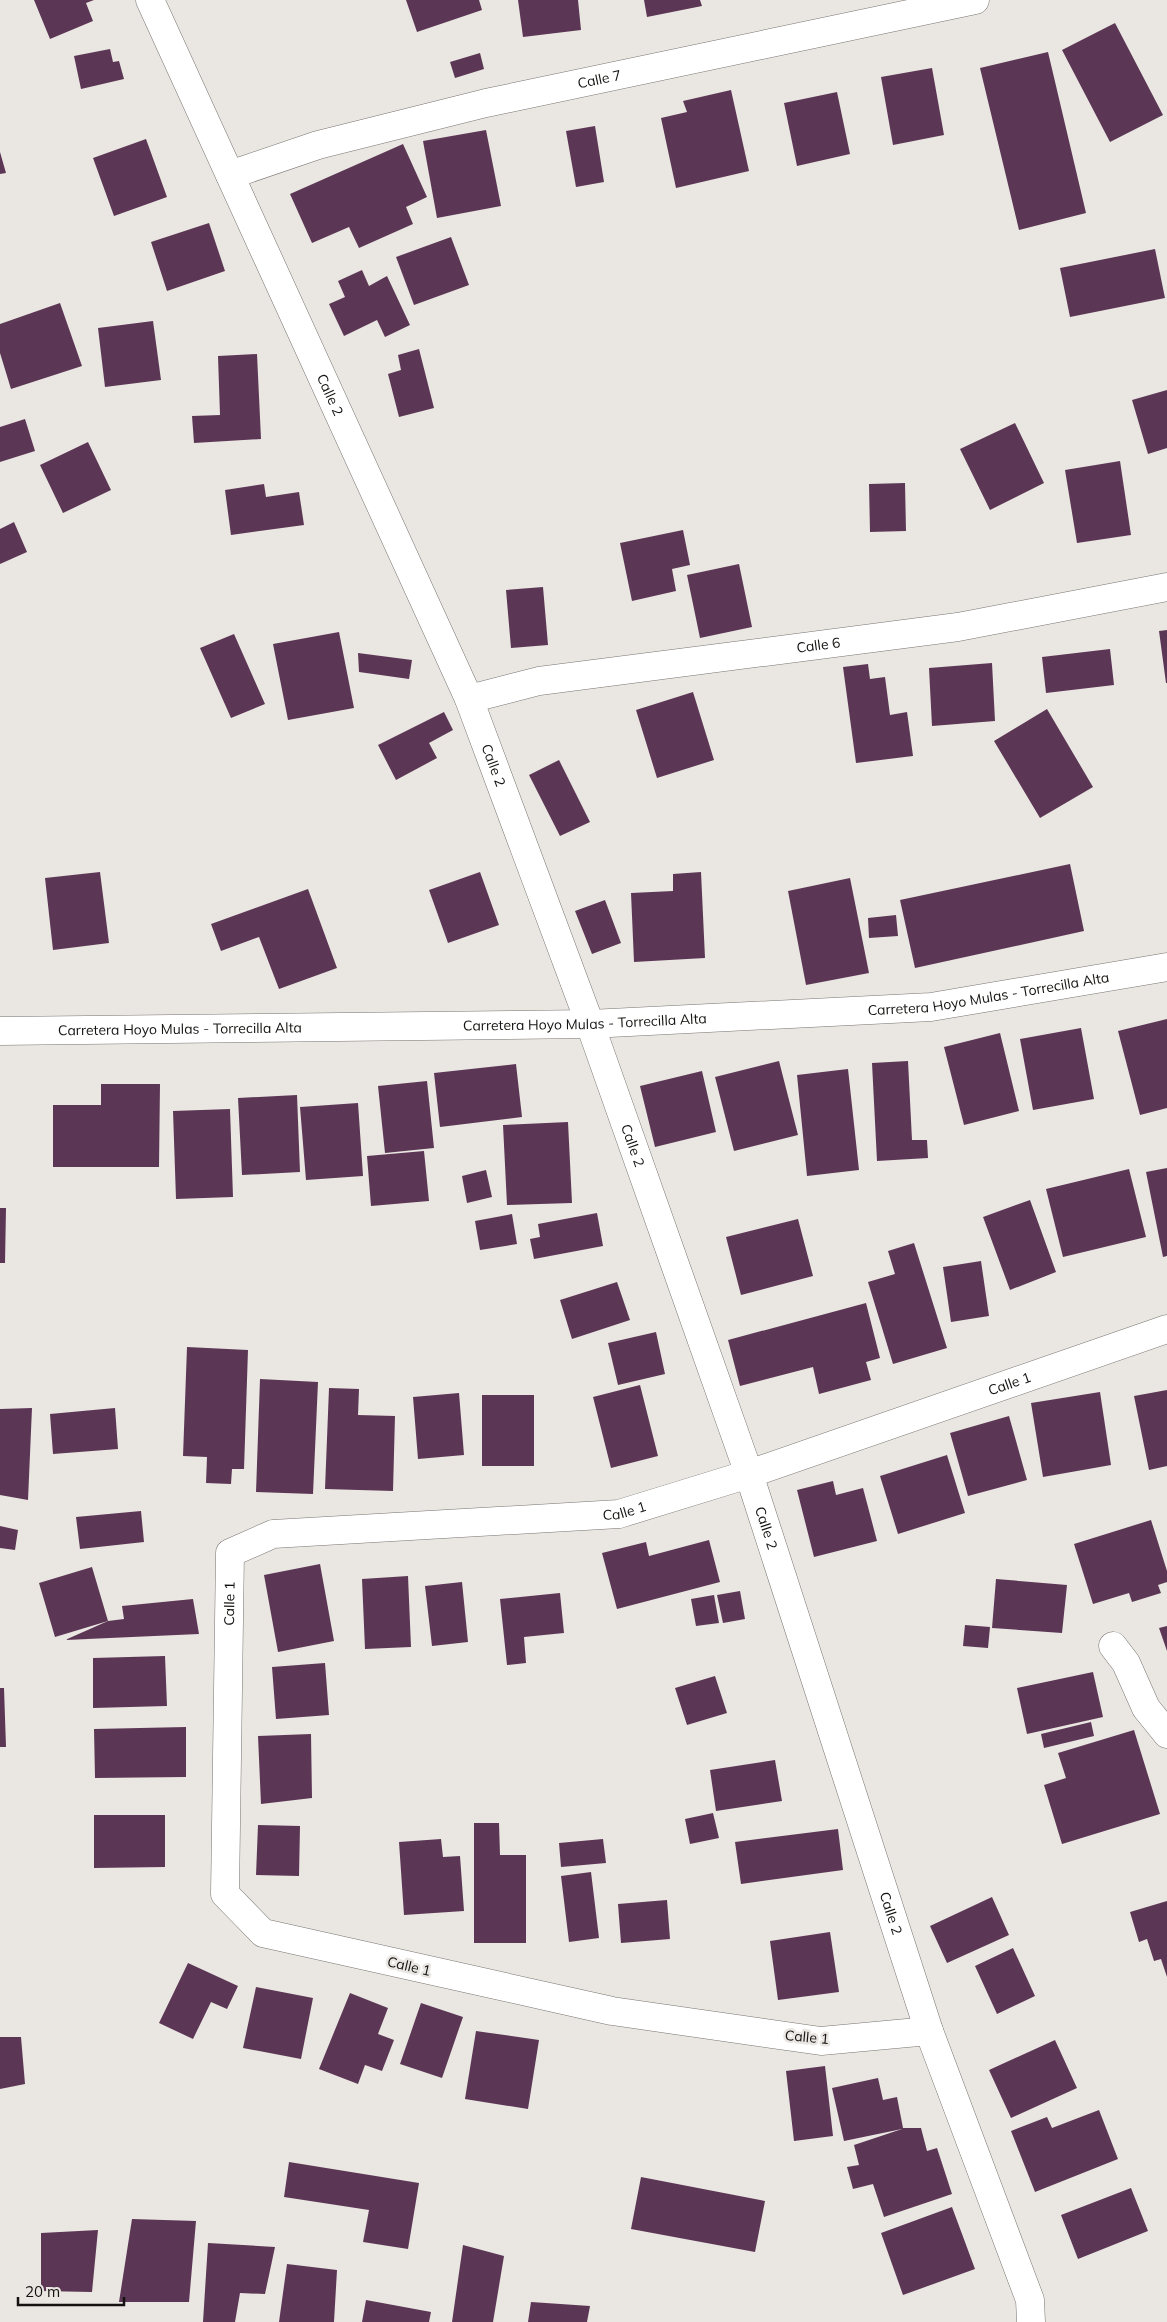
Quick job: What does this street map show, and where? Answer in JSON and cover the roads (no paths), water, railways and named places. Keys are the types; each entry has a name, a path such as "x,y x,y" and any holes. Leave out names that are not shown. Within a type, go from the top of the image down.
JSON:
{"street":[{"name":"Calle 2","path":"150,0 469,698 590,1024 749,1474 929,2031 1030,2300 1031,2322"},
{"name":"Calle 7","path":"230,175 318,144 486,103 975,0"},
{"name":"Calle 6","path":"469,698 539,681 958,628 1167,587"},
{"name":"Carretera Hoyo Mulas - Torrecilla Alta","path":"0,1031 590,1024 931,1007 1167,967"},
{"name":"Calle 1","path":"929,2031 820,2041 612,2011 263,1933 226,1894 230,1553 274,1534 618,1514 749,1474 1167,1329"},
{"path":"1113,1646 1126,1663 1146,1708 1167,1734"}]}
